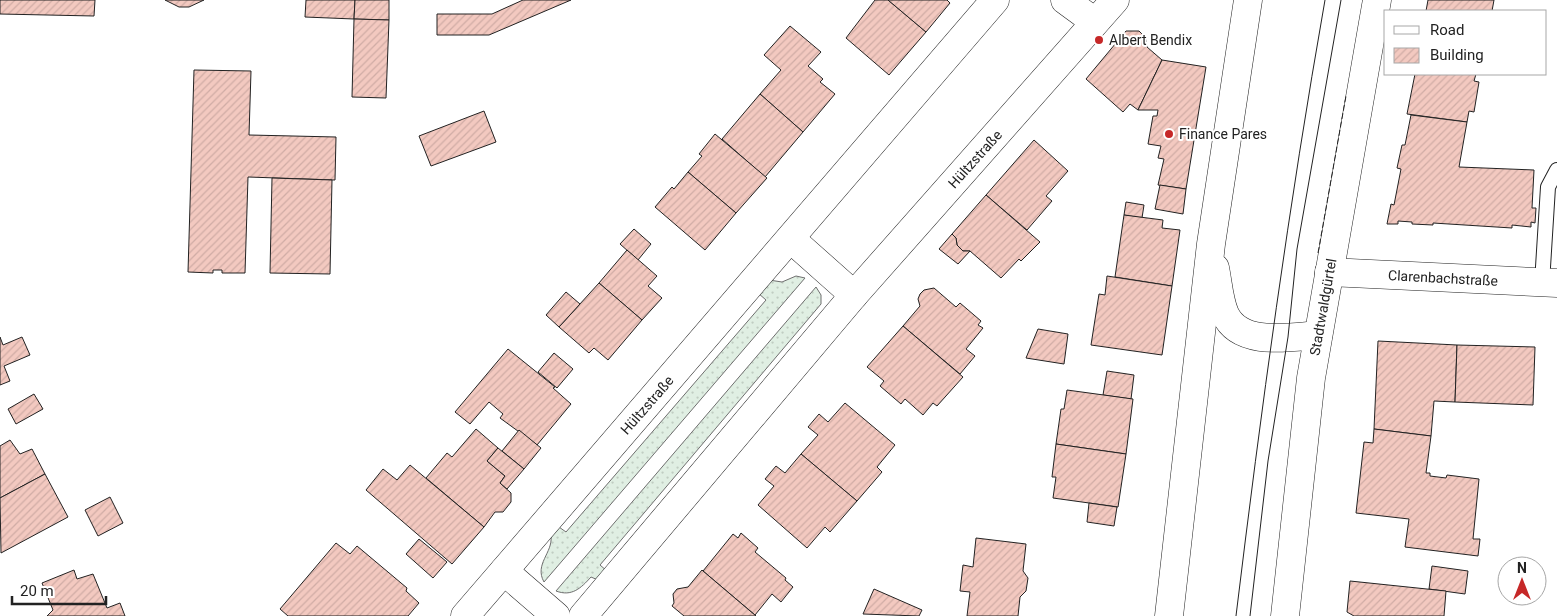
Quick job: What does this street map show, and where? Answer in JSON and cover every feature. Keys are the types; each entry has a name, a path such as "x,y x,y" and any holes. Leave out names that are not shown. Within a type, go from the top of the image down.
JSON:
{"street":[{"name":"Hültzstraße","path":"465,616 995,0"},
{"path":"1065,0 1095,22"},
{"name":"Hültzstraße","path":"583,616 854,295 1115,0"},
{"path":"1169,616 1211,244 1248,0"},
{"name":"Stadtwaldgürtel","path":"1285,616 1311,378 1377,0"},
{"path":"791,239 854,295"},
{"path":"1211,244 1226,315 1240,331 1273,338 1318,335"},
{"name":"Clarenbachstraße","path":"1329,272 1550,283"},
{"path":"504,571 556,616"}],"lane":[{"path":"1550,283 1548,187 1557,170"}],"green space":[{"path":"796,276 805,278 544,582 541,570 551,542 551,536 559,527 566,532 766,300 758,293 769,280 782,282"},
{"path":"816,287 821,295 821,304 600,565 607,571 598,580 591,577 580,588 571,592 562,593 556,591"}],"building":[{"path":"0,0 95,0 94,16 0,14"},
{"path":"165,0 204,0 189,7 179,7"},
{"path":"306,0 355,0 354,19 305,17"},
{"path":"355,0 389,0 389,20 354,19"},
{"path":"523,0 571,0 489,35 437,35 437,14 492,14"},
{"path":"875,0 888,0 926,32 889,75 846,38"},
{"path":"888,0 947,0 950,3 926,32"},
{"path":"1428,0 1494,0 1492,10 1426,10"},
{"path":"354,19 389,20 386,98 352,97"},
{"path":"790,26 821,52 808,66 823,79 820,82 835,94 803,132 760,94 781,70 764,55"},
{"path":"1126,31 1139,31 1146,38 1147,47 1162,60 1138,110 1130,104 1123,112 1086,79"},
{"path":"1162,60 1206,67 1186,189 1158,185 1164,159 1158,158 1161,146 1148,144 1153,116 1157,116 1158,110 1138,110"},
{"path":"194,70 251,71 249,135 336,137 335,180 248,177 245,273 222,273 222,270 213,270 213,273 188,272"},
{"path":"1415,75 1476,75 1474,81 1479,82 1474,112 1469,111 1467,122 1407,114"},
{"path":"760,94 803,132 765,177 722,139"},
{"path":"484,111 496,142 431,166 419,136"},
{"path":"1411,115 1467,122 1459,167 1534,170 1532,208 1536,208 1535,223 1531,222 1531,227 1512,225 1512,228 1433,223 1433,225 1412,224 1412,222 1398,221 1398,224 1387,224 1391,204 1394,205 1401,169 1397,168 1402,145 1405,145"},
{"path":"715,134 767,178 736,213 688,172 702,156 699,154"},
{"path":"1034,140 1068,171 1046,196 1052,201 1027,230 986,195"},
{"path":"688,172 736,213 705,250 655,207"},
{"path":"272,178 332,180 330,274 270,273"},
{"path":"1160,185 1186,189 1183,214 1155,209"},
{"path":"986,195 1040,242 1021,261 1019,259 1001,278 970,251 963,251 957,245 956,238 952,234"},
{"path":"1126,202 1144,205 1142,218 1124,215"},
{"path":"1124,215 1163,220 1162,228 1180,230 1172,286 1115,277"},
{"path":"634,229 651,244 638,260 620,244"},
{"path":"952,234 956,238 957,245 963,251 970,251 958,264 939,249"},
{"path":"627,250 657,276 648,286 662,298 642,320 599,283"},
{"path":"1107,276 1172,286 1162,355 1091,345 1099,294 1105,295"},
{"path":"599,283 642,320 608,360 594,348 589,353 559,327"},
{"path":"934,288 956,307 960,303 981,321 978,325 983,328 966,349 975,356 960,374 903,326 920,306 918,299 920,294 924,290"},
{"path":"566,292 580,304 559,327 546,315"},
{"path":"903,326 963,377 937,406 933,403 923,415 905,399 901,404 880,386 884,381 867,367"},
{"path":"1038,329 1068,334 1064,364 1026,358"},
{"path":"0,337 3,345 22,337 30,355 4,366 10,381 0,385"},
{"path":"1378,341 1457,345 1455,402 1434,401 1431,436 1374,429"},
{"path":"1457,345 1535,347 1533,405 1455,402"},
{"path":"508,349 555,387 553,388 571,404 537,445 500,418 503,414 489,402 470,424 455,412"},
{"path":"554,353 573,369 557,388 538,372"},
{"path":"1107,371 1134,375 1131,399 1103,395"},
{"path":"1067,390 1133,399 1126,454 1056,444 1061,409 1064,409"},
{"path":"34,394 43,409 16,424 8,409"},
{"path":"845,403 895,445 877,467 882,472 857,501 801,454 818,435 808,427 819,414 828,422"},
{"path":"476,429 498,448 487,461 505,476 500,483 511,493 511,502 503,512 495,512 484,527 426,478 447,453 452,457"},
{"path":"1374,429 1431,436 1426,473 1430,473 1430,476 1446,478 1447,475 1479,479 1473,539 1480,539 1478,556 1405,547 1409,519 1356,513 1364,442 1373,443"},
{"path":"519,430 541,448 524,469 502,451"},
{"path":"10,440 20,454 32,449 45,474 0,498 0,446"},
{"path":"1056,444 1126,454 1118,507 1053,498 1056,477 1052,477"},
{"path":"498,448 524,469 507,489 500,483 505,476 487,461"},
{"path":"801,454 857,501 830,532 825,527 807,548 758,505 774,486 765,479 776,466 785,473"},
{"path":"410,465 484,527 452,564 366,490 383,469 397,480"},
{"path":"45,474 68,517 1,553 0,498"},
{"path":"110,497 123,523 98,536 85,510"},
{"path":"1089,503 1117,507 1114,526 1087,522"},
{"path":"741,533 758,548 755,552 786,578 785,580 793,587 781,602 772,594 755,615 703,571 733,534 738,538"},
{"path":"976,538 1026,544 1023,571 1028,578 1026,591 1020,597 1018,616 967,616 970,592 960,591 963,565 973,567"},
{"path":"419,539 447,562 433,578 406,554"},
{"path":"336,543 350,554 357,546 407,588 406,591 419,603 408,616 288,616 280,609"},
{"path":"1432,566 1468,571 1465,594 1429,589"},
{"path":"74,570 77,579 93,574 107,608 120,603 125,616 47,616 53,610 42,583"},
{"path":"702,570 756,616 684,616 672,606 674,603 673,594 677,589 688,587"},
{"path":"1350,581 1446,591 1444,616 1354,616 1347,612"},
{"path":"874,589 922,610 919,616 863,614"}],"tram line":[{"path":"1236,616 1276,307 1299,153 1325,0"},
{"path":"1250,616 1268,461 1288,337 1297,249 1341,0"}],"fence":[{"path":"1318,253 1346,96"}],"place":[{"name":"Albert Bendix","path":"1099,40"},
{"name":"Finance Pares","path":"1169,134"}]}
